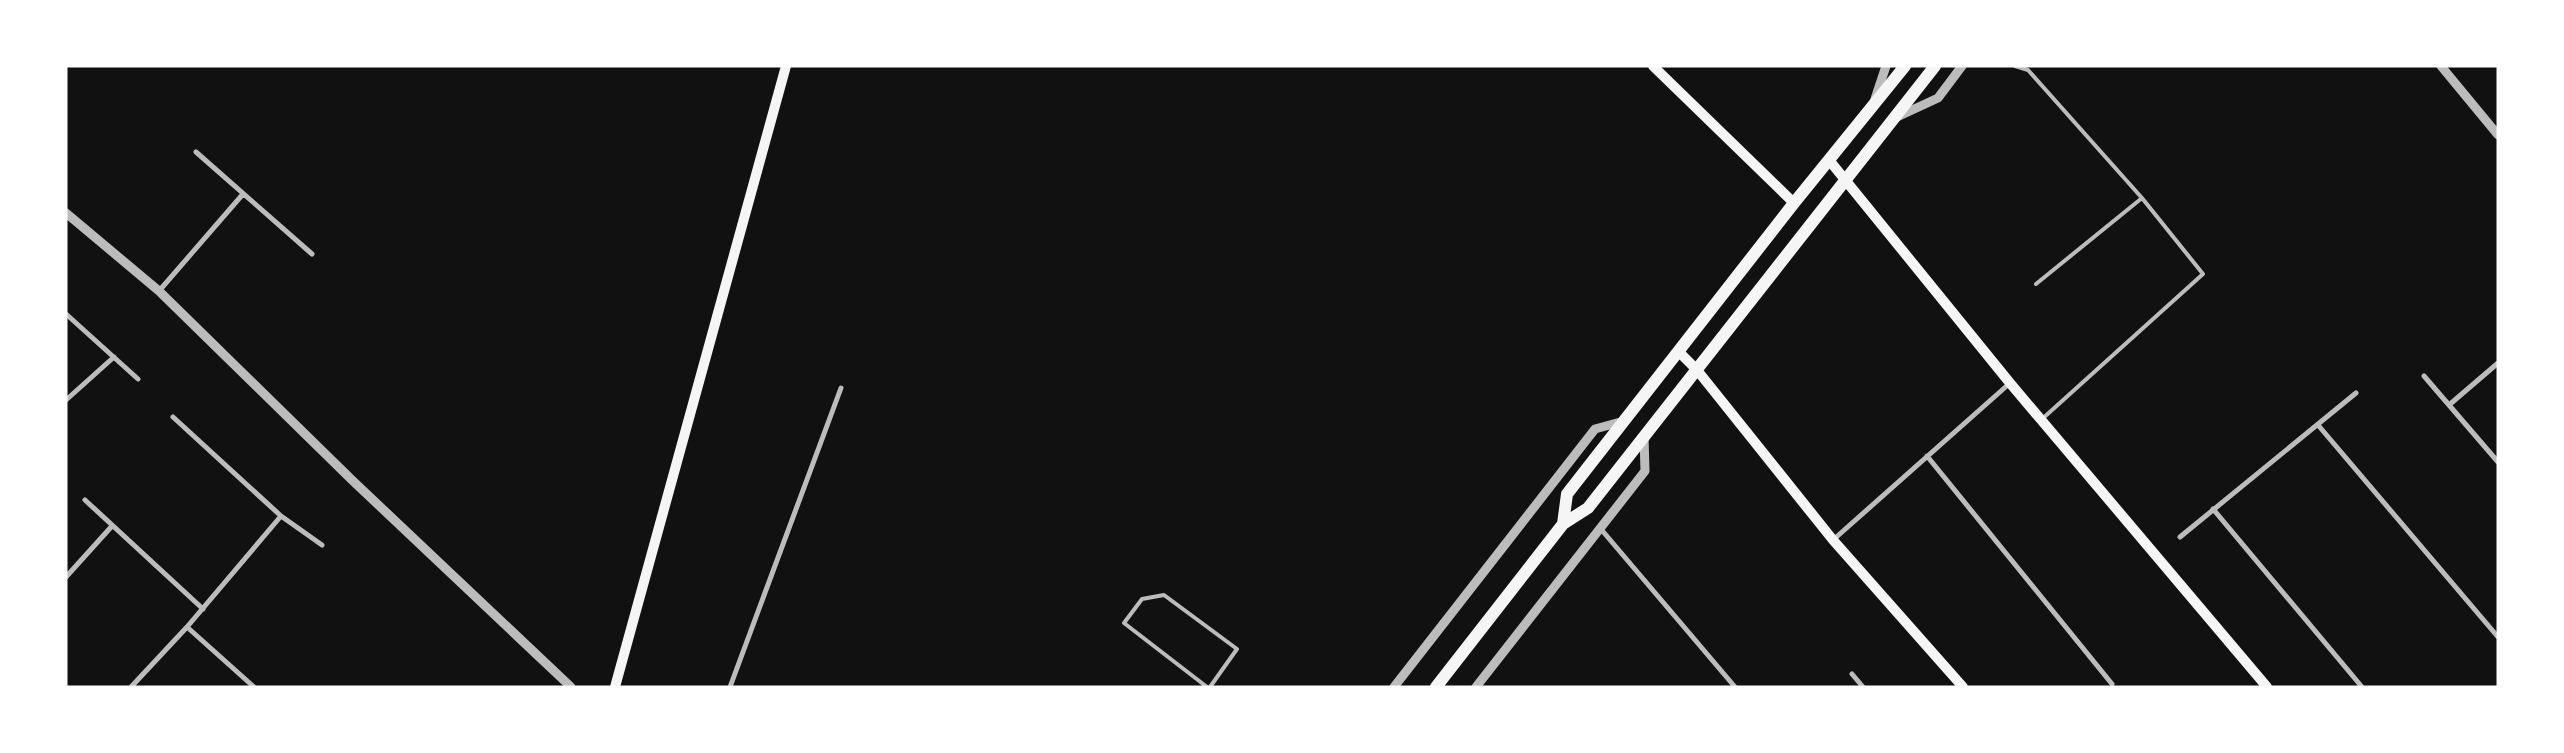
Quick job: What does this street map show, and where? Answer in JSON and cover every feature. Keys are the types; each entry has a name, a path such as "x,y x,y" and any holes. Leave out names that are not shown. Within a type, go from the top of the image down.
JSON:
{"main road":[{"path":"615,687 786,66"},
{"path":"1653,66 1794,203"},
{"path":"1562,524 1567,494 1794,203 1905,66"},
{"path":"1436,687 1562,524 1588,508 1935,66"},
{"path":"1829,160 2040,420 2267,687"},
{"path":"1679,352 1697,370 1833,540 1963,687"}],"street":[{"path":"1872,105 1886,66"},
{"path":"1892,119 1938,98 1962,66"},
{"path":"2441,66 2498,135"},
{"path":"196,152 312,254"},
{"path":"159,290 243,194"},
{"path":"66,214 159,290 353,481 571,687"},
{"path":"66,314 138,379"},
{"path":"66,400 114,357"},
{"path":"2449,405 2498,363"},
{"path":"2424,376 2498,462"},
{"path":"1833,540 2010,383"},
{"path":"730,687 841,388"},
{"path":"2180,537 2356,394"},
{"path":"172,417 281,516 322,545"},
{"path":"1394,687 1596,429 1624,421"},
{"path":"2318,425 2498,637"},
{"path":"1476,687 1645,471 1644,436"},
{"path":"1927,456 2112,684"},
{"path":"85,500 203,609"},
{"path":"2213,509 2362,687"},
{"path":"131,687 203,609 281,516"},
{"path":"66,577 112,526"},
{"path":"1600,528 1734,687"},
{"path":"187,627 254,687"},
{"path":"1852,674 1863,687"}],"lane":[{"path":"2015,66 2028,70 2142,198 2203,274 2040,420"},
{"path":"2036,284 2142,198"},
{"path":"1164,594 1237,649 1209,687 1124,623 1142,598 1164,594"}]}
